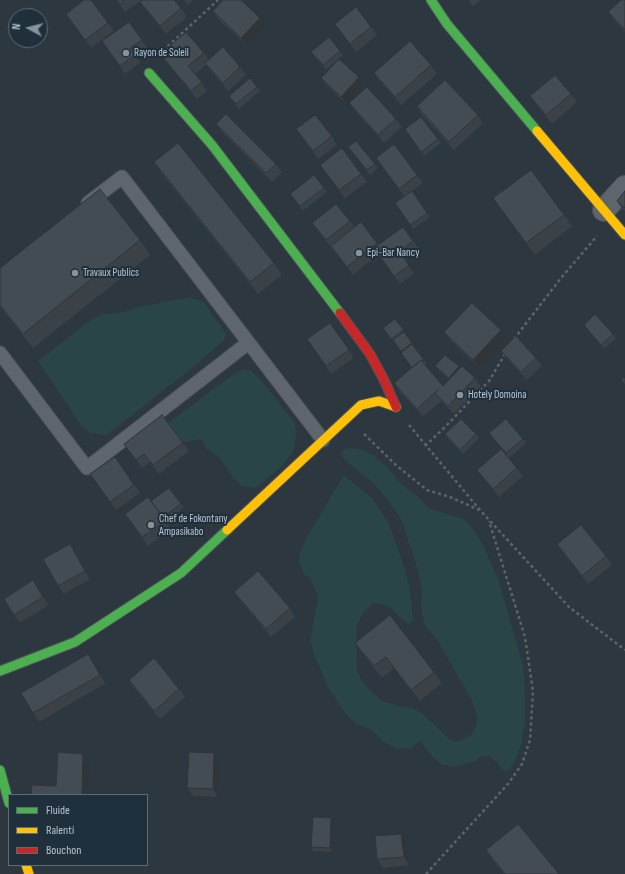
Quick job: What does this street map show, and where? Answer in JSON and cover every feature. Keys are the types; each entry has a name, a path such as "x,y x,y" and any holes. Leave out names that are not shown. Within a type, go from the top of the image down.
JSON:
{"street":[{"path":"431,0 447,24 625,235"},
{"path":"149,74 212,145 317,281 370,354 396,407"},
{"path":"608,214 625,188"},
{"path":"0,671 76,642 181,574 361,405 379,401 396,407"},
{"path":"0,770 8,799"}],"lane":[{"path":"79,209 122,177 323,440"},
{"path":"0,354 87,468 248,343"}],"path":[{"path":"149,74 167,47 218,0"},
{"path":"513,341 608,214"},
{"path":"426,446 489,381 509,348"},
{"path":"396,407 426,446 489,521 569,607 625,650"},
{"path":"334,429 349,428 365,434 397,466 427,490 450,497 480,510"},
{"path":"426,874 508,784 522,764 530,740 533,691 525,637 489,521"}],"green space":[{"path":"191,297 204,302 226,334 224,340 197,364 107,435 90,433 81,425 38,361 85,324 101,314 121,313 143,306"},
{"path":"244,369 250,370 261,380 295,423 296,437 293,452 281,467 256,488 241,486 230,474 220,458 207,449 202,439 182,442 168,423 232,375"},
{"path":"347,448 361,449 372,454 388,468 399,482 417,496 430,509 464,519 475,531 485,549 498,579 523,665 525,722 521,745 514,763 507,772 501,769 497,762 489,756 481,756 476,761 455,767 442,765 431,755 420,741 410,749 397,748 385,743 371,730 357,724 346,714 329,689 313,652 310,641 318,597 310,578 304,574 299,561 300,553 306,539 343,476 345,476 373,499 389,524 405,569 410,590 413,621 408,624 391,608 380,603 373,604 363,613 356,628 357,671 364,684 381,700 398,706 413,708 422,713 449,739 456,742 462,740 472,734 477,723 477,715 470,697 437,640 424,624 421,605 422,588 417,567 401,519 384,495 373,483 348,463 340,453"}],"building":[{"path":"84,0 91,0 108,23 85,40 66,14"},
{"path":"116,0 125,0 120,4"},
{"path":"142,0 174,0 181,8 160,26 140,2"},
{"path":"223,0 241,0 260,18 241,38 213,11"},
{"path":"621,0 625,0 625,30 608,12"},
{"path":"356,7 371,27 350,44 335,24"},
{"name":"Rayon de Soleil","path":"129,22 142,40 130,48 135,55 120,66 102,41"},
{"path":"186,32 204,53 188,66 202,82 191,91 160,54"},
{"path":"329,37 340,51 323,65 311,52"},
{"path":"410,41 431,65 395,97 374,73"},
{"path":"223,47 240,67 223,83 205,63"},
{"path":"339,59 359,77 341,97 321,78"},
{"path":"555,75 571,94 546,115 530,96"},
{"path":"250,78 257,87 236,104 229,96"},
{"path":"445,80 478,115 449,142 417,106"},
{"path":"367,87 396,119 378,135 349,103"},
{"path":"226,114 276,164 266,173 216,124"},
{"path":"315,115 332,136 313,151 296,129"},
{"path":"421,117 438,139 421,152 405,129"},
{"path":"356,141 375,164 367,170 348,147"},
{"path":"178,143 274,263 250,282 154,162"},
{"path":"394,144 417,175 399,189 376,158"},
{"path":"342,148 361,174 339,190 320,165"},
{"path":"531,170 564,215 526,243 493,198"},
{"path":"314,175 324,188 300,206 290,194"},
{"name":"Travaux Publics","path":"100,189 140,240 23,334 0,305 0,268"},
{"path":"412,191 427,213 410,225 395,203"},
{"path":"625,191 625,208 617,201"},
{"path":"336,204 350,221 326,240 312,223"},
{"name":"Epi-Bar Nancy","path":"361,222 377,243 347,267 331,246"},
{"path":"403,227 413,241 399,252 409,265 394,276 374,248"},
{"path":"472,303 501,330 473,360 444,332"},
{"path":"595,314 613,334 601,345 584,325"},
{"path":"395,319 404,330 391,339 383,328"},
{"path":"330,323 349,350 326,366 307,339"},
{"path":"404,332 412,343 401,351 393,340"},
{"path":"516,336 536,358 521,372 501,351"},
{"path":"412,344 424,360 421,360 412,368 401,353"},
{"path":"445,355 459,366 449,378 435,366"},
{"path":"421,360 443,386 462,366 475,378 448,406 435,393 439,389 417,409 394,383"},
{"path":"625,377 625,385 621,380"},
{"path":"162,415 183,443 153,465 144,454 136,460 124,444"},
{"path":"461,419 476,434 460,450 445,434"},
{"path":"506,419 523,439 506,453 489,433"},
{"path":"501,449 517,468 493,489 477,470"},
{"path":"115,457 134,485 110,502 90,474"},
{"path":"169,488 181,504 163,517 151,501"},
{"name":"Chef de Fokontany Ampasikabo","path":"148,497 166,521 142,537 125,514"},
{"path":"581,525 606,556 582,576 557,544"},
{"path":"70,544 85,571 58,586 43,559"},
{"path":"258,571 290,608 266,629 234,592"},
{"path":"33,580 43,597 14,615 4,599"},
{"path":"390,615 434,672 411,690 386,657 374,666 355,643"},
{"path":"88,654 100,675 33,713 21,693"},
{"path":"154,658 179,689 154,711 129,680"},
{"path":"58,752 83,754 82,794 31,794 32,785 56,786"},
{"path":"189,752 214,753 213,789 187,788"},
{"path":"313,817 331,818 330,848 311,847"},
{"path":"518,824 559,874 505,874 486,850"},
{"path":"401,834 404,857 377,859 375,836"}],"traffic: fast":[{"path":"431,0 447,24 537,131"},
{"path":"149,73 212,145 340,313"},
{"path":"0,671 75,642 181,573 227,530"},
{"path":"0,770 8,799"}],"traffic: slow":[{"path":"537,131 625,235"},
{"path":"227,530 361,405 379,401 396,407"},
{"path":"26,866 29,874"}],"traffic: jam":[{"path":"340,313 370,354 396,407"}],"place":[{"name":"Rayon de Soleil","path":"126,53"},
{"name":"Epi-Bar Nancy","path":"359,253"},
{"name":"Travaux Publics","path":"75,273"},
{"name":"Hotely Domoina","path":"460,395"},
{"name":"Chef de Fokontany Ampasikabo","path":"151,525"}]}
